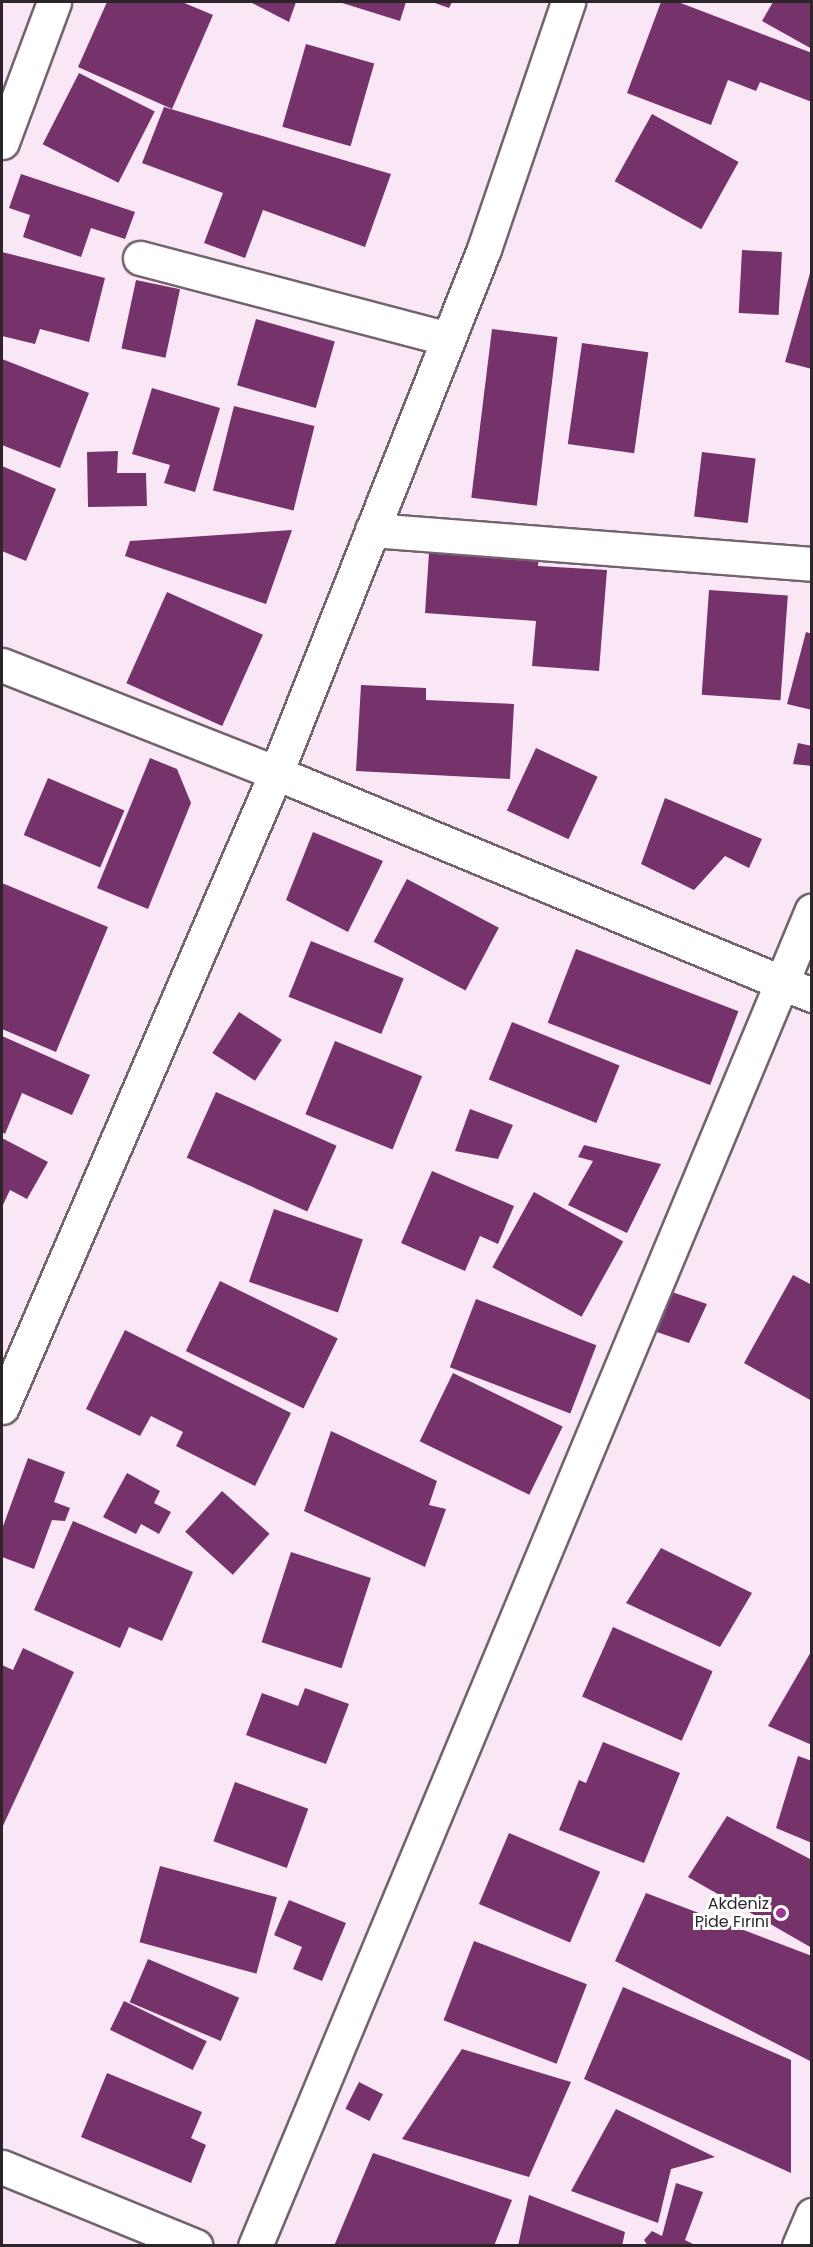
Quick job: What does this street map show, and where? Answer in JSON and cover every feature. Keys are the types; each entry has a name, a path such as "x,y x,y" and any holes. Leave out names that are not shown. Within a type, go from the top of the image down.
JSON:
{"street":[{"path":"2,142 54,2"},
{"path":"2,1407 276,773 484,249 568,2"},
{"path":"140,258 448,339"},
{"path":"372,531 812,564"},
{"path":"2,665 276,773 797,990"},
{"path":"255,2246 797,990 812,910"},
{"path":"2,2168 196,2246"},
{"path":"799,2246 812,2215"}],"building":[{"path":"107,2 182,2 213,15 172,109 78,67"},
{"path":"250,2 296,2 289,22"},
{"path":"339,2 406,2 400,21"},
{"path":"432,2 452,2 449,8"},
{"path":"661,2 678,2 812,53 812,102 760,82 756,91 728,80 711,125 627,93"},
{"path":"773,2 812,2 812,49 762,21"},
{"path":"306,44 374,64 351,146 282,127"},
{"path":"79,73 155,112 118,183 43,144"},
{"path":"164,107 391,174 365,247 263,210 245,258 204,243 223,193 142,163"},
{"path":"652,114 739,162 701,229 615,181"},
{"path":"21,174 135,212 125,239 91,228 81,257 23,237 30,215 9,208"},
{"path":"742,250 782,252 779,315 739,313"},
{"path":"2,252 105,278 89,342 40,329 35,344 2,336"},
{"path":"812,266 812,369 785,362"},
{"path":"136,280 180,289 165,358 121,348"},
{"path":"256,319 335,342 316,408 237,385"},
{"path":"492,329 558,337 537,506 471,498"},
{"path":"582,343 648,352 634,453 568,444"},
{"path":"2,359 89,393 60,468 2,445"},
{"path":"152,388 220,408 195,492 164,483 170,465 132,454"},
{"path":"234,406 315,426 293,510 213,490"},
{"path":"118,451 117,473 146,473 147,506 88,507 87,452"},
{"path":"702,452 756,459 748,523 694,517"},
{"path":"2,466 56,489 26,561 2,551"},
{"path":"292,530 266,604 125,556 130,541"},
{"path":"430,538 540,546 538,566 607,570 599,671 532,666 536,621 425,613"},
{"path":"709,590 788,596 780,700 702,695"},
{"path":"167,592 263,635 222,726 126,683"},
{"path":"806,632 812,634 812,710 787,704"},
{"path":"361,685 426,688 426,700 514,704 510,779 356,771"},
{"path":"798,743 812,746 812,766 793,764"},
{"path":"536,748 598,777 568,839 507,811"},
{"path":"150,758 177,769 191,803 148,909 97,888"},
{"path":"48,778 124,810 100,868 24,835"},
{"path":"665,798 762,839 749,868 725,856 694,890 641,864"},
{"path":"313,832 383,861 348,932 286,900"},
{"path":"407,879 499,928 465,991 374,942"},
{"path":"2,883 108,927 56,1052 2,1029"},
{"path":"311,941 404,978 381,1034 289,997"},
{"path":"576,949 738,1011 710,1085 548,1023"},
{"path":"239,1012 282,1040 255,1081 212,1053"},
{"path":"512,1022 620,1065 596,1123 489,1079"},
{"path":"2,1036 90,1075 72,1115 22,1093 5,1134 2,1132"},
{"path":"335,1041 422,1076 393,1149 305,1114"},
{"path":"216,1092 337,1146 307,1211 187,1158"},
{"path":"470,1109 513,1125 498,1159 455,1151"},
{"path":"2,1138 48,1162 27,1199 10,1190 2,1207"},
{"path":"584,1145 661,1164 627,1233 568,1205 593,1161 578,1157"},
{"path":"432,1171 514,1206 498,1244 480,1236 465,1271 401,1243"},
{"path":"534,1192 623,1241 582,1317 492,1267"},
{"path":"274,1209 363,1240 338,1312 249,1282"},
{"path":"793,1275 812,1285 812,1401 744,1363"},
{"path":"220,1281 338,1338 304,1409 186,1351"},
{"path":"669,1291 707,1304 689,1343 651,1330"},
{"path":"476,1299 596,1345 570,1413 450,1367"},
{"path":"125,1330 291,1413 255,1486 176,1446 183,1432 151,1416 140,1436 86,1409"},
{"path":"453,1373 563,1426 529,1495 420,1441"},
{"path":"331,1431 437,1481 429,1505 446,1509 425,1567 304,1511"},
{"path":"28,1458 65,1472 54,1502 70,1508 65,1521 52,1520 34,1569 2,1557 2,1529"},
{"path":"127,1473 160,1491 154,1503 171,1512 159,1534 141,1524 136,1534 103,1517"},
{"path":"222,1491 270,1534 233,1575 185,1532"},
{"path":"73,1521 193,1572 162,1641 129,1627 120,1648 34,1610"},
{"path":"661,1548 752,1593 720,1647 626,1603"},
{"path":"291,1552 371,1578 342,1668 262,1642"},
{"path":"613,1627 713,1671 682,1741 582,1696"},
{"path":"23,1648 74,1672 2,1828 2,1665 13,1670"},
{"path":"812,1650 812,1745 768,1726"},
{"path":"305,1688 349,1704 326,1764 246,1735 262,1693 298,1706"},
{"path":"603,1742 680,1773 644,1863 559,1830 579,1780 586,1783"},
{"path":"798,1756 812,1761 812,1843 776,1828"},
{"path":"235,1782 308,1809 287,1868 213,1841"},
{"name":"Akdeniz Pide Fırını","path":"727,1816 812,1860 812,1948 688,1877"},
{"path":"509,1833 600,1872 570,1943 479,1904"},
{"path":"160,1866 277,1897 256,1974 140,1942"},
{"path":"646,1893 812,1956 812,2062 615,1961"},
{"path":"289,1900 346,1923 322,1981 293,1969 302,1947 274,1935"},
{"path":"474,1941 587,1984 557,2064 444,2020"},
{"path":"148,1959 239,1998 221,2041 130,2002"},
{"path":"623,1987 791,2060 791,2173 584,2079"},
{"path":"124,2001 207,2041 193,2070 110,2030"},
{"path":"462,2049 571,2082 529,2177 402,2139"},
{"path":"107,2073 202,2112 191,2138 206,2145 191,2183 81,2137"},
{"path":"359,2082 383,2094 369,2121 345,2109"},
{"path":"616,2109 715,2157 671,2169 658,2223 571,2191"},
{"path":"373,2153 512,2200 494,2246 334,2246"},
{"path":"676,2183 703,2192 685,2240 697,2246 648,2246 644,2240 652,2231 662,2236"},
{"path":"529,2195 625,2232 622,2246 518,2246"}],"place":[{"name":"Akdeniz Pide Fırını","path":"781,1913"}]}
